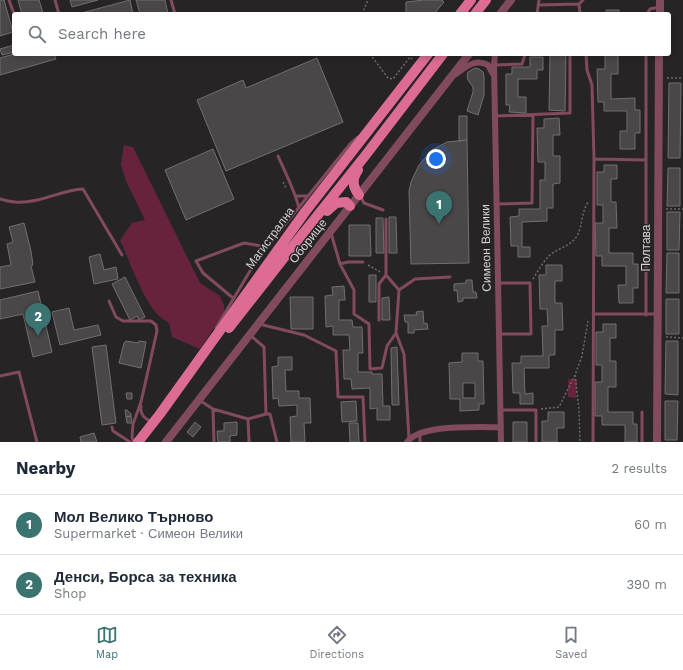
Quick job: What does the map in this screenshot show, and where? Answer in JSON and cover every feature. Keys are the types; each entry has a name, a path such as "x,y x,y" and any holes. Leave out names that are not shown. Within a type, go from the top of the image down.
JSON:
{"main road":[{"path":"462,12 471,0"},
{"path":"477,11 486,0"},
{"name":"Магистрална","path":"138,442 193,369 305,212 426,56"},
{"path":"160,414 366,156 441,56"},
{"path":"359,195 354,188 353,181 366,156"},
{"path":"297,241 336,203 343,201 350,206"}],"street":[{"path":"502,12 511,0"},
{"name":"Оборище","path":"166,442 467,56"},
{"name":"Симеон Велики","path":"495,56 501,442"},
{"name":"Полтава","path":"657,442 659,56"},
{"path":"452,76 469,65 482,62 490,67 494,77"},
{"path":"408,441 420,433 433,429 501,428"}],"lane":[{"path":"9,0 13,12"},
{"path":"55,0 58,12"},
{"path":"171,0 174,12"},
{"path":"537,12 539,0"},
{"path":"538,5 579,4 583,0"},
{"path":"579,4 580,12"},
{"path":"648,12 650,9 660,7"},
{"path":"494,65 522,64 525,56"},
{"path":"495,116 570,113 570,56"},
{"path":"586,56 587,70 592,85 594,159 593,442"},
{"path":"646,56 646,315"},
{"path":"497,204 532,203 533,115"},
{"path":"193,369 233,298 267,247 350,144 373,124"},
{"path":"278,156 290,186 296,196 299,208"},
{"path":"594,159 646,160"},
{"path":"0,199 16,202 32,201 73,190 83,189 122,255"},
{"path":"359,195 364,203 383,210"},
{"path":"296,196 308,196"},
{"path":"379,320 379,284 386,275 386,219"},
{"path":"331,231 340,264 354,290 354,314 369,324 370,369 382,368 387,346 396,333"},
{"path":"233,298 203,274 196,261 244,243 267,247"},
{"path":"340,264 348,262 363,262"},
{"path":"386,275 399,290 396,333 404,354 408,441"},
{"path":"399,290 415,279 450,277"},
{"path":"498,284 530,283 531,334 499,334"},
{"path":"109,301 116,318 123,321 151,321 156,325 157,331 141,402 133,424 132,438 134,442"},
{"path":"593,314 658,314"},
{"path":"259,324 304,335 336,351 338,397 363,397 365,442"},
{"path":"250,335 264,347 266,414"},
{"path":"0,376 19,372 37,442"},
{"path":"199,400 213,409 248,419 270,414 278,442"},
{"path":"141,402 141,413 144,418 153,423"},
{"path":"213,409 214,442"},
{"path":"500,410 536,410 536,442"},
{"path":"642,412 642,442"},
{"path":"248,419 249,442"},
{"path":"112,426 113,431 130,442"},
{"path":"420,433 420,442"}],"path":[{"path":"363,12 368,0"},
{"path":"372,56 388,78 393,79 410,57"},
{"path":"659,78 683,78"},
{"path":"283,182 286,188"},
{"path":"530,283 550,255 567,246 576,237 588,202 594,198"},
{"path":"658,208 683,209"},
{"path":"363,262 386,275"},
{"path":"536,410 559,407 575,375 582,356 589,316 593,314"},
{"path":"658,337 683,338"},
{"path":"575,375 579,410 580,442"}],"shaded area":[{"path":"124,145 133,147 200,283 220,296 224,305 224,313 200,349 172,337 169,323 160,317 153,309 142,291 120,240 132,223 145,220 126,181 121,164"},
{"path":"568,379 577,379 576,398 568,397"}],"building":[{"path":"0,0 4,0 12,32 0,36"},
{"path":"18,0 39,0 43,12 21,12"},
{"path":"70,0 98,0 72,7"},
{"path":"130,0 133,12 85,12"},
{"path":"136,0 165,0 168,12 139,12"},
{"path":"442,0 444,2 436,12 406,12 406,2"},
{"path":"606,10 619,10 619,12 606,12"},
{"path":"12,46 12,52 2,55 0,49"},
{"path":"12,55 12,56 55,56 56,59 0,75 0,58"},
{"path":"550,56 566,56 565,111 549,110"},
{"path":"605,56 618,56 618,74 611,74 611,99 635,98 635,110 640,110 640,133 635,133 635,149 620,149 620,131 627,131 627,111 604,111 604,102 598,102 597,69 605,69"},
{"path":"530,57 543,57 543,70 537,70 537,79 518,79 518,97 526,97 526,113 509,112 510,105 506,105 506,74 512,74 512,67 530,67"},
{"path":"317,58 343,122 226,171 197,100 243,80 246,88"},
{"path":"475,68 483,72 484,76 484,95 478,115 467,111 473,92 473,87 468,80 467,75 468,72"},
{"path":"669,83 681,83 680,158 668,158"},
{"path":"459,116 467,116 467,140 459,141"},
{"path":"559,118 560,135 553,135 553,156 560,156 560,183 553,184 553,208 547,208 547,221 522,222 522,247 530,247 530,257 518,257 518,246 511,246 510,217 519,216 519,209 540,209 540,180 545,180 545,162 538,162 537,128 544,128 544,119"},
{"path":"467,140 469,263 411,264 409,191 411,182 419,165 432,150 447,142"},
{"path":"213,149 234,199 186,220 165,170"},
{"path":"604,165 617,165 617,179 611,179 611,202 616,202 617,228 609,228 609,253 633,253 633,264 638,264 638,288 633,288 633,303 619,303 618,285 626,285 626,266 602,266 602,256 596,256 595,223 603,223 603,205 597,205 597,172 604,172"},
{"path":"668,168 680,168 680,206 667,206"},
{"path":"667,212 680,212 679,250 667,250"},
{"path":"389,217 396,217 397,253 389,253"},
{"path":"376,218 383,218 384,253 376,253"},
{"path":"24,223 31,251 33,265 31,266 35,282 0,289 0,267 11,265 7,244 13,242 9,227"},
{"path":"349,225 370,225 371,256 349,256"},
{"path":"667,253 679,253 679,293 666,293"},
{"path":"100,254 104,270 116,267 118,279 94,284 89,257"},
{"path":"546,265 562,265 562,281 555,281 555,303 562,303 563,330 555,330 555,355 549,355 549,368 524,368 525,394 533,393 533,404 520,404 520,393 513,393 512,363 521,363 521,356 543,356 542,326 548,326 547,309 540,309 539,275 546,275"},
{"path":"369,275 376,275 376,302 369,302"},
{"path":"125,277 145,317 139,320 137,316 130,320 112,284"},
{"path":"466,280 472,280 473,292 476,292 477,298 463,298 463,301 458,302 457,290 454,291 454,284 466,283"},
{"path":"344,286 345,300 339,300 339,320 352,320 353,327 362,327 363,353 358,353 358,372 382,374 383,406 390,406 390,420 377,420 377,408 370,409 370,388 352,389 351,379 344,379 343,350 350,350 349,335 333,335 333,326 326,327 325,296 333,295 332,287"},
{"path":"38,291 52,352 33,357 23,314 0,319 0,300"},
{"path":"290,297 313,297 313,329 291,329"},
{"path":"389,297 390,320 382,320 382,298"},
{"path":"666,299 679,299 679,334 666,334"},
{"path":"69,308 74,330 98,325 101,335 60,345 52,312"},
{"path":"423,311 424,324 427,323 428,329 414,330 414,333 408,333 408,322 405,322 404,315 417,315 416,312"},
{"path":"603,324 616,324 616,338 610,338 610,361 616,361 616,387 608,387 608,412 633,412 633,424 637,424 637,442 625,442 625,425 602,425 602,416 595,416 595,382 602,382 602,365 596,365 596,332 603,332"},
{"path":"126,341 138,343 139,341 146,342 141,368 119,363 124,343"},
{"path":"666,341 678,341 678,395 665,394"},
{"path":"106,345 116,423 102,425 92,347"},
{"path":"397,347 399,405 392,405 391,348"},
{"path":"462,353 478,353 478,361 483,361 484,404 479,404 479,410 460,411 460,399 450,399 449,363 462,362","holes":["463,383 475,383 475,398 463,398"]},
{"path":"278,357 292,357 292,370 285,370 286,391 299,391 299,398 310,398 311,423 304,423 305,442 291,442 290,417 297,416 297,405 279,406 278,398 273,399 272,367 278,366"},
{"path":"126,393 132,393 132,399 127,399"},
{"path":"356,401 357,421 342,422 341,402"},
{"path":"665,401 678,401 677,440 665,440"},
{"path":"125,410 131,414 131,416 126,417"},
{"path":"548,412 564,412 564,428 557,428 557,442 542,442 542,421 548,421"},
{"path":"131,416 132,423 127,423 126,417"},
{"path":"195,422 201,427 193,437 187,432"},
{"path":"237,422 237,435 230,436 230,442 218,442 217,431 224,431 224,423"},
{"path":"513,422 527,422 527,442 513,442"},
{"path":"349,423 358,423 359,442 350,442"},
{"path":"94,433 97,442 81,442 80,437"}],"place":[{"name":"Мол Велико Търново","path":"439,224"},
{"name":"Денси, Борса за техника","path":"38,336"}]}
